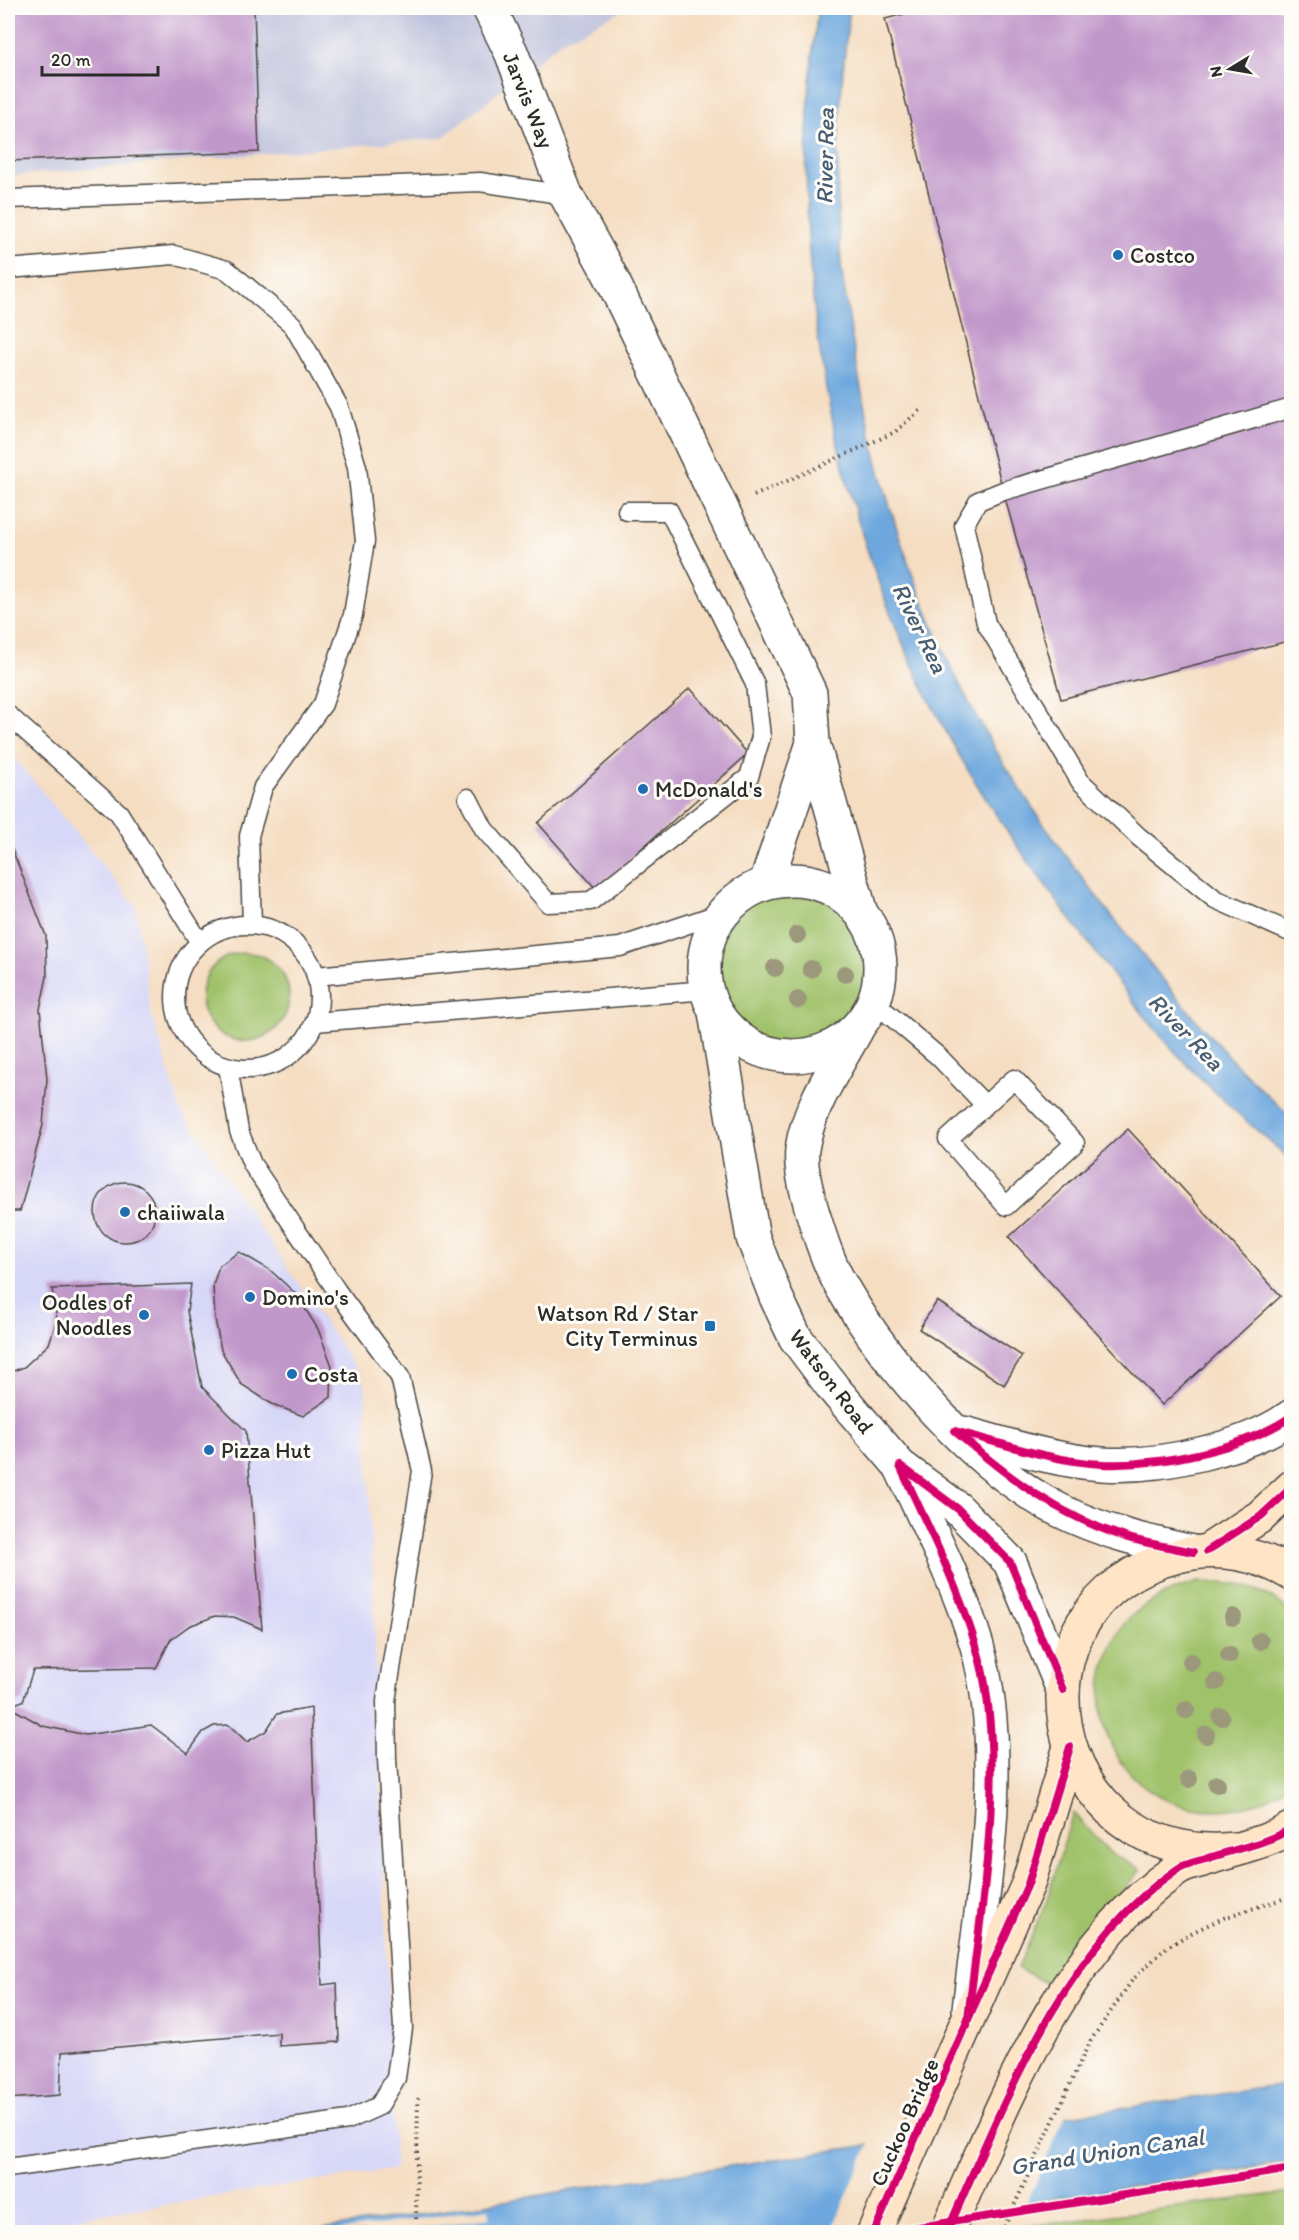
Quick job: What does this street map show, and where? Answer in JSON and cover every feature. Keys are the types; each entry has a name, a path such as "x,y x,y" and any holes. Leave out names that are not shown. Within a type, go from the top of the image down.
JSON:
{"main road":[{"path":"1200,1552 1261,1516 1292,1487"},
{"path":"1237,1849 1219,1851 1185,1848 1135,1829 1109,1809 1082,1774 1070,1748 1064,1720 1063,1690 1076,1640 1100,1602 1141,1569 1200,1552 1224,1551 1258,1558 1292,1574"},
{"name":"Cuckoo Bridge","path":"874,2232 1028,1884 1070,1748"},
{"path":"947,2232 999,2115 1048,2020 1090,1955 1120,1918 1146,1892 1179,1868 1265,1841 1292,1828"}],"street":[{"name":"Jarvis Way","path":"489,8 511,52 566,195 609,273 810,693 813,743"},
{"path":"766,883 813,743"},
{"path":"813,743 860,910 876,938 881,970 865,1015 812,1117 802,1149 805,1187 820,1238 842,1286 891,1360 955,1431 1003,1473 1058,1510 1126,1538 1200,1552"},
{"path":"860,910 847,898 817,883 783,879 766,883 735,899 724,912 708,941 704,957 711,1001 737,1037 766,1052 782,1056 814,1054 830,1048 865,1015"},
{"name":"Watson Road","path":"711,1001 753,1238 776,1297 795,1337 827,1381 900,1466 958,1509 1010,1562 1063,1690"},
{"path":"955,1431 1037,1453 1102,1464 1157,1461 1218,1448 1274,1428 1292,1416"},
{"path":"900,1466 953,1580 977,1647 990,1717 988,1846 967,2026"}],"lane":[{"path":"8,199 480,182 566,195"},
{"path":"8,269 174,255 227,270 293,325 339,407 357,467 365,541 354,605 323,704 263,787 249,836 252,924"},
{"path":"1292,408 1003,491 978,501 964,525 986,623 1080,782 1139,837 1215,899 1292,933"},
{"path":"468,798 484,829 548,903 591,901 749,777 762,737 755,684 669,511 627,511"},
{"path":"8,715 119,813 199,941"},
{"path":"316,976 620,948 724,912"},
{"path":"252,924 279,932 303,951 316,976 319,999 315,1022 295,1051 263,1068 228,1067 197,1050 180,1025 174,995 181,966 199,941 224,928 252,924"},
{"path":"315,1022 711,1001"},
{"path":"865,1015 939,1057 986,1105"},
{"path":"8,2168 348,2120 379,2106 396,2078 403,2028 387,1759 386,1701 422,1471 400,1377 337,1291 252,1164 239,1131 228,1067"},
{"path":"1014,1079 1075,1143 1006,1206 948,1139 986,1105 1014,1079"}],"path":[{"path":"793,480 895,432 920,410"},
{"path":"1002,2231 1089,2043 1133,1980 1167,1947 1223,1918 1292,1896"},
{"path":"396,2078 419,2099 416,2219"},
{"path":"1003,2214 1026,2211"}],"shaded area":[{"path":"8,8 627,8 561,41 442,138 8,176"},
{"path":"8,750 136,906 151,1013 180,1109 365,1382 395,2169 8,2229"}],"green space":[{"path":"791,891 820,897 834,904 845,914 855,925 862,939 868,968 862,997 855,1011 845,1022 834,1032 820,1039 791,1045 762,1039 748,1032 737,1022 727,1011 720,997 714,968 720,939 727,925 737,914 748,904 762,897"},
{"path":"245,953 270,960 282,972 289,997 282,1022 270,1034 245,1041 220,1034 208,1022 201,997 208,972 220,960"},
{"path":"1198,1582 1248,1587 1269,1596 1291,1612 1291,1781 1278,1792 1248,1806 1231,1809 1201,1809 1173,1803 1149,1790 1129,1772 1113,1749 1104,1723 1101,1695 1105,1665 1112,1644 1120,1631 1129,1619 1149,1603 1172,1591"},
{"path":"1073,1813 1111,1854 1141,1869 1070,1956 1051,1986 1018,1968 1047,1899"},
{"path":"1291,2192 1291,2232 1021,2232 1023,2227"}],"water":[{"name":"River Rea","path":"818,8 850,8 840,103 838,167 839,231 843,280 858,373 876,455 899,536 928,615 964,693 1007,769 1082,878 1191,1013 1249,1077 1291,1116 1291,1160 1218,1095 1164,1040 1040,878 995,814 935,712 885,598 857,517 835,434 820,350 810,264 806,179 809,93"},
{"name":"Grand Union Canal","path":"1291,2084 1291,2162 835,2232 299,2232 898,2140"}],"pier":[{"path":"1067,2112 1026,2205 854,2232 831,2232 870,2142"},
{"path":"489,2208 490,2218 396,2232 332,2232"}],"building":[{"path":"8,8 254,8 259,152 8,161"},
{"name":"Costco","path":"927,8 1292,8 1292,640 1061,699 1003,491 885,19"},
{"name":"McDonald's","path":"690,688 748,754 596,889 538,823"},
{"path":"8,839 46,936 47,977 40,1009 47,1079 43,1125 20,1211 8,1211"},
{"path":"1128,1129 1281,1296 1162,1405 1009,1237"},
{"path":"125,1182 146,1191 155,1212 146,1233 125,1242 104,1233 95,1212 104,1191"},
{"path":"239,1252 270,1270 296,1294 318,1329 332,1366 331,1397 303,1416 272,1404 241,1384 221,1350 215,1319 213,1285 219,1266"},
{"path":"191,1284 187,1311 202,1387 246,1431 262,1629 234,1617 215,1616 189,1626 171,1639 156,1668 33,1670 23,1701 8,1706 8,1373 24,1367 49,1344 57,1319 52,1289"},
{"path":"937,1301 1022,1356 1004,1385 919,1329"},
{"path":"8,1706 43,1726 86,1735 151,1725 188,1753 203,1732 214,1726 229,1725 247,1742 266,1731 277,1714 311,1708 322,1985 337,1983 339,2042 279,2046 279,2033 62,2052 60,2095 8,2099"}],"cycle path":[{"path":"955,1431 1066,1460 1126,1464 1175,1458 1227,1446 1273,1428 1292,1416"},
{"path":"957,1433 996,1466 1056,1507 1125,1537 1193,1552"},
{"path":"900,1466 960,1600 976,1646 986,1689 991,1736 992,1785 985,1885 967,2026"},
{"path":"902,1467 958,1509 1010,1562 1063,1690"},
{"path":"1207,1551 1261,1516 1292,1487"},
{"path":"874,2232 1028,1884 1070,1747"},
{"path":"947,2232 1013,2084 1039,2034 1099,1943 1135,1903 1179,1868 1261,1842 1292,1828"},
{"path":"886,2232 1292,2169"}],"place":[{"name":"Costco","path":"1118,255"},
{"name":"McDonald's","path":"643,789"},
{"name":"chaiiwala","path":"125,1212"},
{"name":"Domino's","path":"250,1297"},
{"name":"Oodles of Noodles","path":"144,1315"},
{"name":"Watson Rd / Star City Terminus","path":"710,1326"},
{"name":"Costa","path":"292,1374"},
{"name":"Pizza Hut","path":"209,1450"}]}
